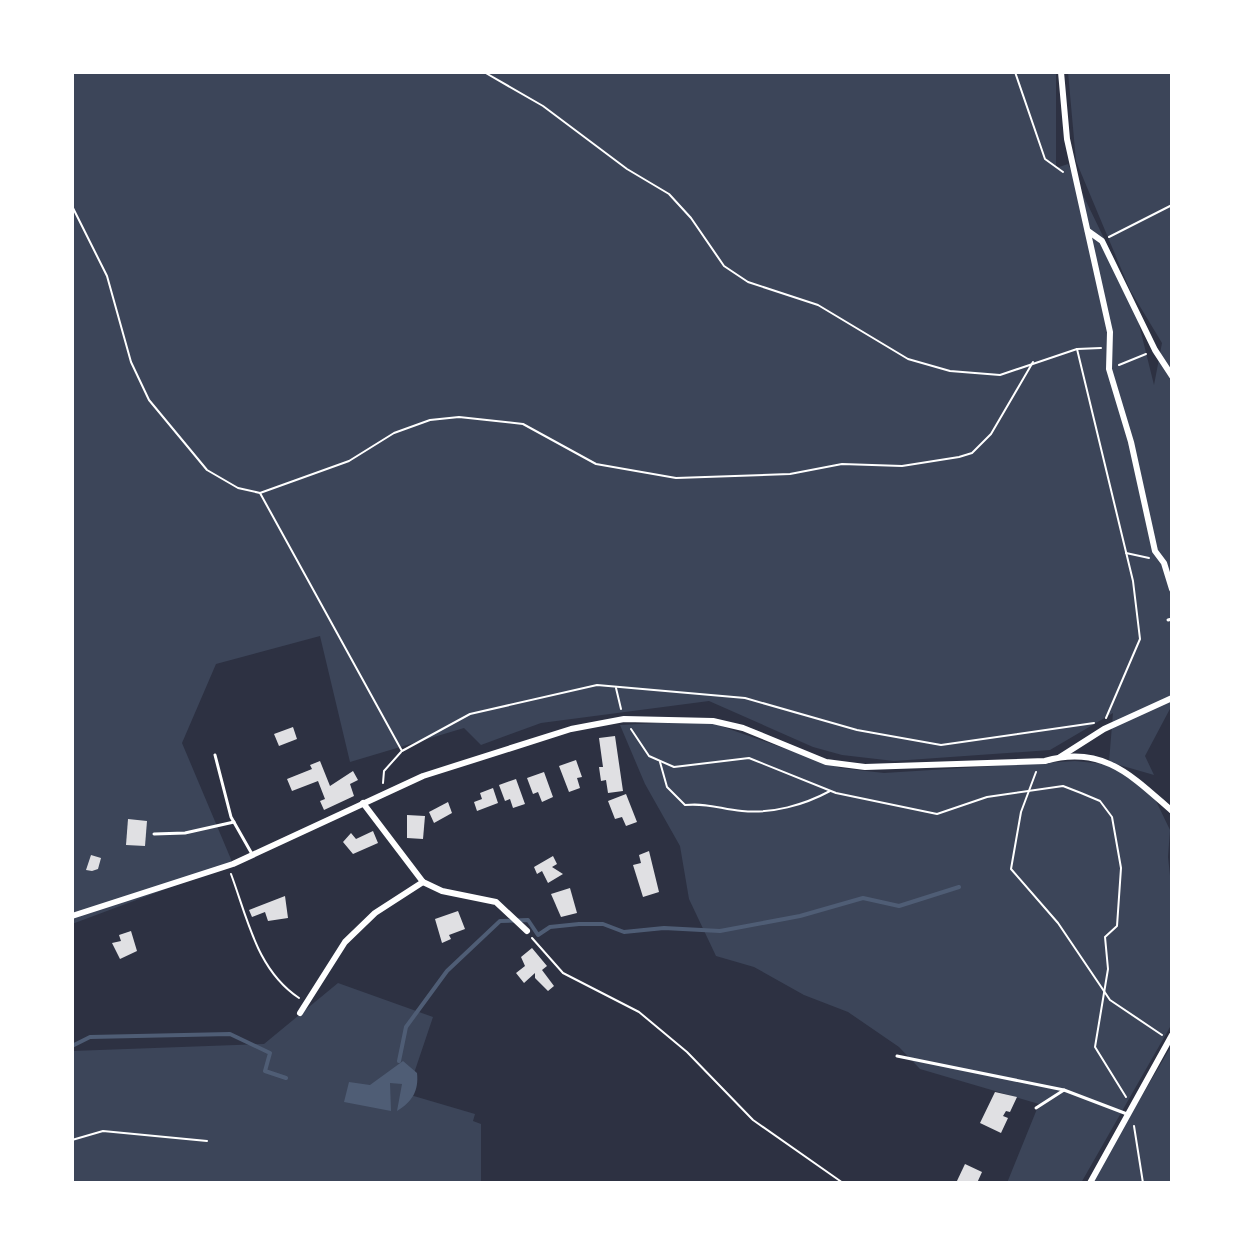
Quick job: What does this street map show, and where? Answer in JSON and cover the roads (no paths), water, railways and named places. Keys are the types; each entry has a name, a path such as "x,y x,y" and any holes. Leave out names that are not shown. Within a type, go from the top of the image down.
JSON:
{"street":[{"path":"1061,72 1067,139 1110,347 1109,369 1131,442 1155,551 1164,563 1172,589"},
{"path":"1088,231 1102,241 1155,350 1172,376"},
{"path":"72,916 228,865 382,793 571,729 624,719 713,721 743,728 826,762 865,767 1045,761 1060,757 1104,729 1172,698"},
{"path":"1060,757 1094,759 1121,769 1145,784 1172,811"},
{"path":"363,803 423,882 442,891 496,902 527,931"},
{"path":"300,1013 345,942 375,913 423,882"},
{"path":"1090,1183 1170,1038"}],"lane":[{"path":"215,755 234,822 252,854"},
{"path":"154,834 185,833 234,822"},
{"path":"897,1056 1064,1090 1127,1114"},
{"path":"1036,1108 1064,1090"}],"waterway":[{"path":"399,1061 406,1027 447,971 500,921 528,920 538,935 550,927 579,924 603,924 624,932 664,928 720,931 800,916 863,898 899,906 959,887"},
{"path":"72,1046 90,1037 230,1034 270,1053 265,1071 286,1078"}]}
